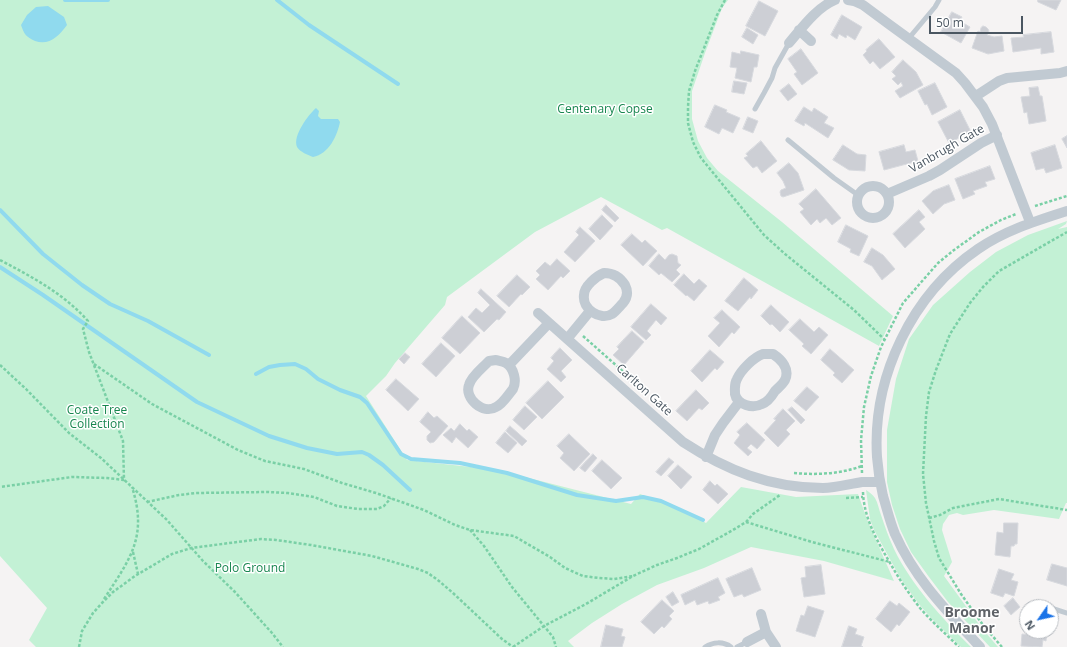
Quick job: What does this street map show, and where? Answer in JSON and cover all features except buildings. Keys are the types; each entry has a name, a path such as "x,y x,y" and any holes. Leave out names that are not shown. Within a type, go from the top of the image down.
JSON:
{"street":[{"path":"788,43 822,8 829,2 835,0"},
{"name":"Vanbrugh Gate","path":"850,0 863,6 956,73 976,96 997,135 1030,222"},
{"path":"799,30 811,41"},
{"path":"976,96 999,81 1007,78 1067,71"},
{"name":"Vanbrugh Gate","path":"887,194 929,176 975,146 997,135"},
{"path":"876,186 881,188 887,194 889,201 886,211 878,217 867,217 859,210 857,205 858,195 866,187 876,186"},
{"path":"980,647 939,602 913,568 894,532 880,482 877,457 877,424 881,400 896,347 910,321 940,282 978,249 997,238 1030,222 1067,211"},
{"path":"611,274 624,283 626,298 614,312 610,315 602,316 597,315 590,310 585,303 584,295 588,285 596,277 611,274"},
{"path":"567,339 590,310"},
{"name":"Carlton Gate","path":"538,313 683,442 706,457 739,472 783,484 824,488 863,482 880,482"},
{"path":"509,366 549,323"},
{"path":"769,354 776,356 786,368 787,374 784,382 766,402 761,405 749,406 739,402 735,390 735,381 738,377 751,361 759,356 769,354"},
{"path":"496,360 504,362 509,366 514,374 515,386 505,399 497,407 489,409 478,406 474,403 468,392 469,384 487,363 489,361 496,360"},
{"path":"706,457 715,435 739,402"},
{"path":"761,614 766,632 776,647"},
{"path":"747,642 766,632"}],"lane":[{"path":"909,38 939,0"},
{"path":"755,109 772,78 775,68 788,43"},
{"path":"788,140 834,178 858,195"},
{"path":"737,647 747,642"},
{"path":"705,647 720,643 731,647"}],"path":[{"path":"725,0 717,15 689,91 688,123 693,142 701,158 764,235 854,310 885,340"},
{"path":"959,647 920,608 899,578 874,534 869,520 864,500 861,440 864,407 871,376 885,340 903,303 938,263 979,232 1001,220 1045,202 1067,196"},
{"path":"1002,647 983,625 961,594 939,558 934,541 926,503 923,474 926,416 929,392 950,334 970,303 983,287 999,271 1067,232"},
{"path":"0,260 48,286 88,320 83,329 94,364 123,441 124,480"},
{"path":"94,364 152,404 238,450 265,461 304,469 342,483 391,498 424,510 455,525 470,530 514,536 566,568 583,576 599,578 633,576"},
{"path":"0,365 69,433 102,458 167,520 191,548 235,592 283,647"},
{"path":"0,487 72,477 124,480"},
{"path":"102,603 135,546 139,514 132,487"},
{"path":"148,502 179,495 268,492 314,497 337,506 358,509 377,509 384,506 391,498"},
{"path":"79,647 82,630 93,613 113,592 138,574 172,554 191,548 261,539 311,545 372,556 428,573 444,585 502,639 513,647 544,626 586,604 633,576 699,549 728,533 746,522 753,514 782,494"},
{"path":"929,518 954,508 999,499 1067,510"},
{"path":"746,522 812,542 890,562"},
{"path":"470,530 484,546 512,587 553,637 556,647"},
{"path":"133,551 138,574"}],"green space":[{"path":"0,0 728,0 722,8 692,91 692,119 698,141 707,158 718,171 782,222 893,316 879,346 667,228 662,230 601,197 535,232 447,297 445,305 395,363 386,376 366,396 407,460 480,468 525,477 631,504 640,494 677,507 706,523 741,487 796,497 858,494 868,522 894,581 824,561 751,547 704,568 657,585 622,604 592,623 568,641 574,647 36,647 29,640 47,608 0,556"},
{"path":"1067,221 1066,224 1058,229 1067,227 1067,503 1059,519 994,510 963,515 957,513 949,515 943,524 942,530 952,562 944,576 981,627 998,647 990,647 948,602 911,552 900,529 892,505 887,482 887,430 896,379 909,339 933,305 970,272 996,252 1028,235"},
{"path":"866,490 873,495 876,500 892,545 901,563 928,601 971,647 961,647 932,619 918,603 901,579 874,530 870,519"}],"water":[{"path":"48,6 64,17 67,25 61,33 49,41 35,41 26,35 21,25 27,15 36,7"},
{"path":"316,108 319,111 318,116 321,119 338,119 340,122 337,133 328,148 319,155 313,157 300,150 297,147 296,142 299,131 309,115"}],"waterway":[{"path":"65,0 108,0"},
{"path":"277,0 309,25 398,84"},
{"path":"0,210 43,254 82,285 110,304 148,321 209,355"},
{"path":"0,267 43,295 197,402 269,436 307,448 337,454 362,452 383,465 410,490"},
{"path":"256,374 269,367 295,364 306,369 318,379 340,390 360,397 367,403 401,454 411,459 460,463 507,473 577,495 616,501 643,497 661,501 703,520"}],"district":[{"name":"Broome Manor","path":"972,622"}],"park label":[{"name":"Centenary Copse","path":"605,110"},
{"name":"Coate Tree Collection","path":"97,418"},
{"name":"Polo Ground","path":"250,569"}]}
